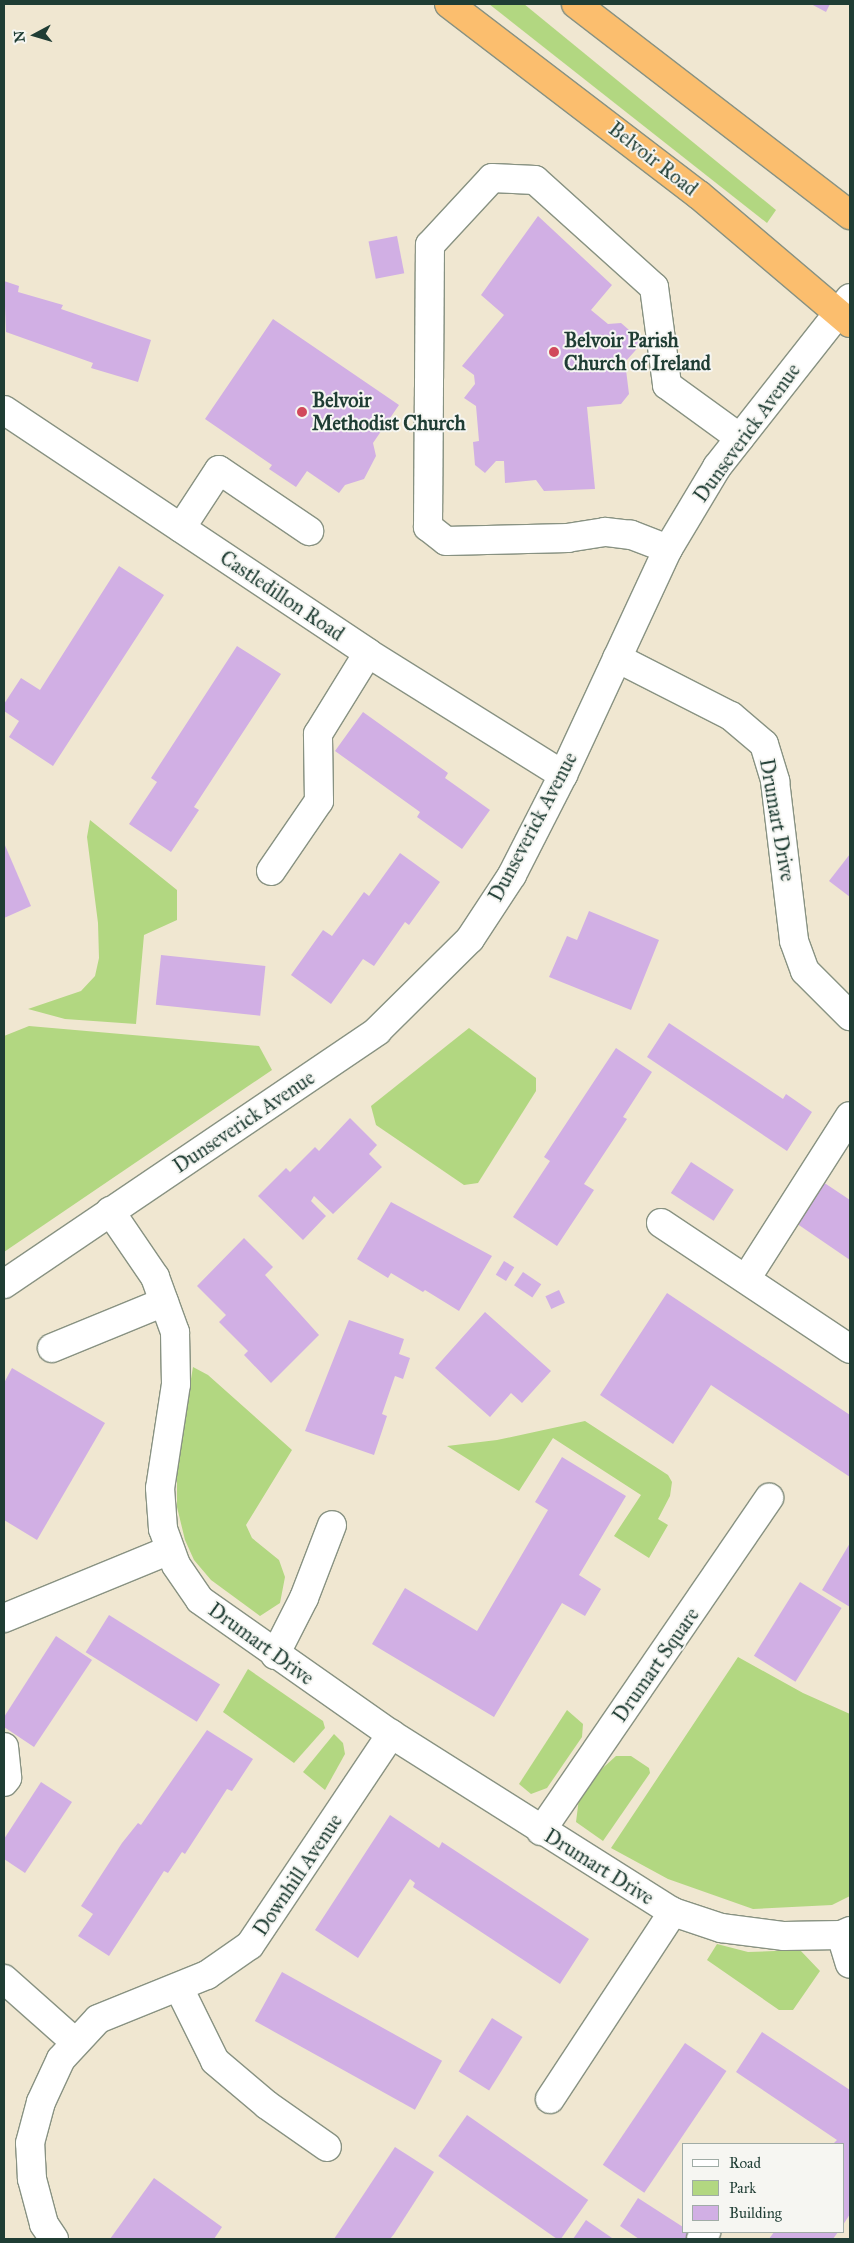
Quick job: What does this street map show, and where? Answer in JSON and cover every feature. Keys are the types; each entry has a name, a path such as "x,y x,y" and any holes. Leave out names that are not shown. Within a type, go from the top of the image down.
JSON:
{"highway":[{"name":"Belvoir Road","path":"449,4 699,195 846,311"},
{"path":"576,4 850,215"}],"street":[{"path":"668,549 631,535 605,532 568,538 446,541 428,527 430,245 492,178 535,180 654,287 667,385 740,438"},
{"name":"Dunseverick Avenue","path":"4,1284 377,1031 434,978 470,939 512,875 563,775 668,549 717,467 846,311"},
{"name":"Castledillon Road","path":"4,410 368,653 563,775"},
{"path":"181,528 219,470 309,531"},
{"path":"271,870 319,801 318,734 368,653"},
{"name":"Drumart Drive","path":"617,658 731,716 764,744 775,781 794,941 805,971 850,1016"},
{"path":"746,1279 850,1116"},
{"name":"Drumart Drive","path":"110,1211 154,1277 175,1332 176,1384 160,1488 163,1529 170,1550 200,1600 275,1655 390,1734 541,1831 673,1912 730,1929 784,1936 846,1933"},
{"path":"661,1223 850,1349"},
{"path":"52,1348 164,1302"},
{"name":"Drumart Square","path":"541,1831 769,1498"},
{"path":"275,1655 304,1598 332,1525"},
{"path":"4,1618 170,1550"},
{"name":"Downhill Avenue","path":"54,2239 44,2224 35,2188 30,2143 41,2102 61,2059 98,2019 138,2001 179,1988 207,1975 250,1945 390,1734"},
{"path":"4,1747 7,1761 4,1782"},
{"name":"Drumart Drive","path":"550,2099 673,1912"},
{"path":"846,1933 850,1964"},
{"path":"4,1979 75,2042"},
{"path":"179,1988 214,2061 267,2105 327,2147"}],"green space":[{"path":"489,4 524,4 776,210 767,223"},
{"path":"90,820 177,890 177,920 144,935 136,1024 65,1019 28,1009 81,991 95,976 99,958 98,923 87,837"},
{"path":"29,1026 259,1046 272,1070 4,1252 4,1036"},
{"path":"469,1028 536,1078 536,1091 478,1183 464,1185 376,1125 371,1106"},
{"path":"193,1367 208,1375 292,1450 246,1525 252,1538 279,1560 285,1577 280,1603 260,1616 211,1580 194,1560 185,1540 177,1507 177,1462"},
{"path":"585,1421 668,1475 672,1482 670,1496 658,1519 668,1525 649,1558 614,1536 641,1495 553,1438 519,1491 447,1446 497,1440"},
{"path":"738,1657 803,1693 850,1714 850,1896 832,1905 753,1909 668,1879 611,1848"},
{"path":"248,1669 323,1721 325,1728 294,1763 223,1712"},
{"path":"567,1710 583,1724 582,1737 547,1788 531,1794 519,1784"},
{"path":"334,1734 343,1743 345,1754 325,1790 303,1772"},
{"path":"616,1756 631,1756 649,1768 650,1773 603,1841 576,1822 579,1798 595,1775"},
{"path":"717,1944 748,1952 800,1950 820,1971 793,2010 779,2010 707,1960"}],"building":[{"path":"811,4 830,4 826,12"},
{"name":"Belvoir Parish Church of Ireland","path":"538,216 612,285 591,310 608,324 621,323 643,342 625,362 629,394 621,404 587,407 595,489 544,491 536,480 505,483 504,461 496,461 485,473 475,465 473,442 479,441 476,406 464,398 475,384 474,375 462,366 504,315 481,295"},
{"path":"397,236 404,273 376,279 369,242"},
{"path":"4,281 19,286 18,292 63,305 61,309 151,340 138,382 91,368 93,363 6,332"},
{"name":"Belvoir Methodist Church","path":"273,319 399,405 373,443 376,456 364,479 345,485 339,493 307,471 296,487 269,469 272,465 205,419"},
{"path":"119,566 164,595 53,766 9,737 19,721 4,711 4,704 21,678 40,690"},
{"path":"237,646 281,674 194,807 199,810 171,852 129,824 157,782 151,778"},
{"path":"363,712 448,773 445,778 490,810 462,849 417,817 420,812 335,751"},
{"path":"4,843 31,906 4,918"},
{"path":"400,853 440,882 409,925 405,922 374,966 363,959 331,1004 291,975 323,930 332,936 364,892 369,896"},
{"path":"850,854 850,897 829,881"},
{"path":"589,911 659,940 631,1010 549,977 567,936 577,940"},
{"path":"161,955 265,966 260,1016 156,1005"},
{"path":"669,1023 783,1099 786,1094 812,1112 787,1151 647,1057"},
{"path":"616,1048 652,1072 623,1117 627,1119 584,1184 594,1190 557,1246 513,1217 550,1161 544,1157"},
{"path":"350,1118 377,1145 369,1154 382,1167 333,1214 314,1196 311,1201 326,1216 303,1240 258,1196 286,1168 290,1172 315,1147 319,1151"},
{"path":"691,1162 734,1190 714,1221 671,1193"},
{"path":"820,1180 850,1200 850,1260 793,1221"},
{"path":"391,1202 492,1256 459,1311 425,1290 423,1292 391,1273 388,1278 357,1259"},
{"path":"244,1238 273,1267 265,1275 319,1335 271,1383 244,1355 248,1351 219,1322 226,1315 197,1286"},
{"path":"504,1261 514,1267 506,1281 496,1275"},
{"path":"523,1272 541,1284 532,1298 514,1285"},
{"path":"559,1290 565,1303 551,1309 545,1296"},
{"path":"667,1293 850,1415 850,1477 711,1385 673,1444 600,1395"},
{"path":"485,1312 551,1371 522,1403 511,1393 490,1417 435,1368"},
{"path":"349,1320 404,1339 399,1354 410,1358 403,1379 395,1376 382,1414 387,1416 374,1455 305,1431"},
{"path":"12,1368 105,1423 37,1540 4,1520 4,1383"},
{"path":"562,1457 626,1496 579,1575 601,1589 585,1616 562,1603 494,1717 372,1644 405,1588 477,1631 548,1510 535,1502"},
{"path":"850,1543 850,1607 822,1590"},
{"path":"800,1582 842,1608 795,1682 754,1656"},
{"path":"109,1615 220,1684 197,1722 86,1652"},
{"path":"56,1636 92,1660 34,1747 4,1727 4,1717"},
{"path":"207,1730 253,1759 232,1791 227,1789 185,1854 182,1852 168,1873 164,1871 109,1956 78,1936 93,1914 81,1906 122,1843 138,1823 141,1825"},
{"path":"41,1782 72,1802 25,1873 4,1859 4,1839"},
{"path":"390,1815 439,1848 442,1842 589,1939 560,1984 413,1887 415,1883 410,1879 358,1958 315,1930"},
{"path":"282,1972 442,2061 415,2110 255,2021"},
{"path":"492,2018 523,2037 489,2091 459,2071"},
{"path":"762,2032 850,2090 850,2214 844,2223 844,2143 834,2143 837,2140 736,2072"},
{"path":"685,2043 726,2071 644,2193 603,2165"},
{"path":"467,2115 588,2200 561,2239 557,2239 438,2156"},
{"path":"395,2147 434,2172 394,2234 390,2239 334,2239"},
{"path":"154,2178 222,2227 214,2239 110,2239"},
{"path":"638,2198 682,2226 682,2233 695,2235 692,2239 639,2239 620,2226"},
{"path":"586,2220 612,2238 612,2239 573,2239"},
{"path":"773,2233 837,2233 833,2239 769,2239"}],"place":[{"name":"Belvoir Parish Church of Ireland","path":"554,352"},
{"name":"Belvoir Methodist Church","path":"302,412"}]}
